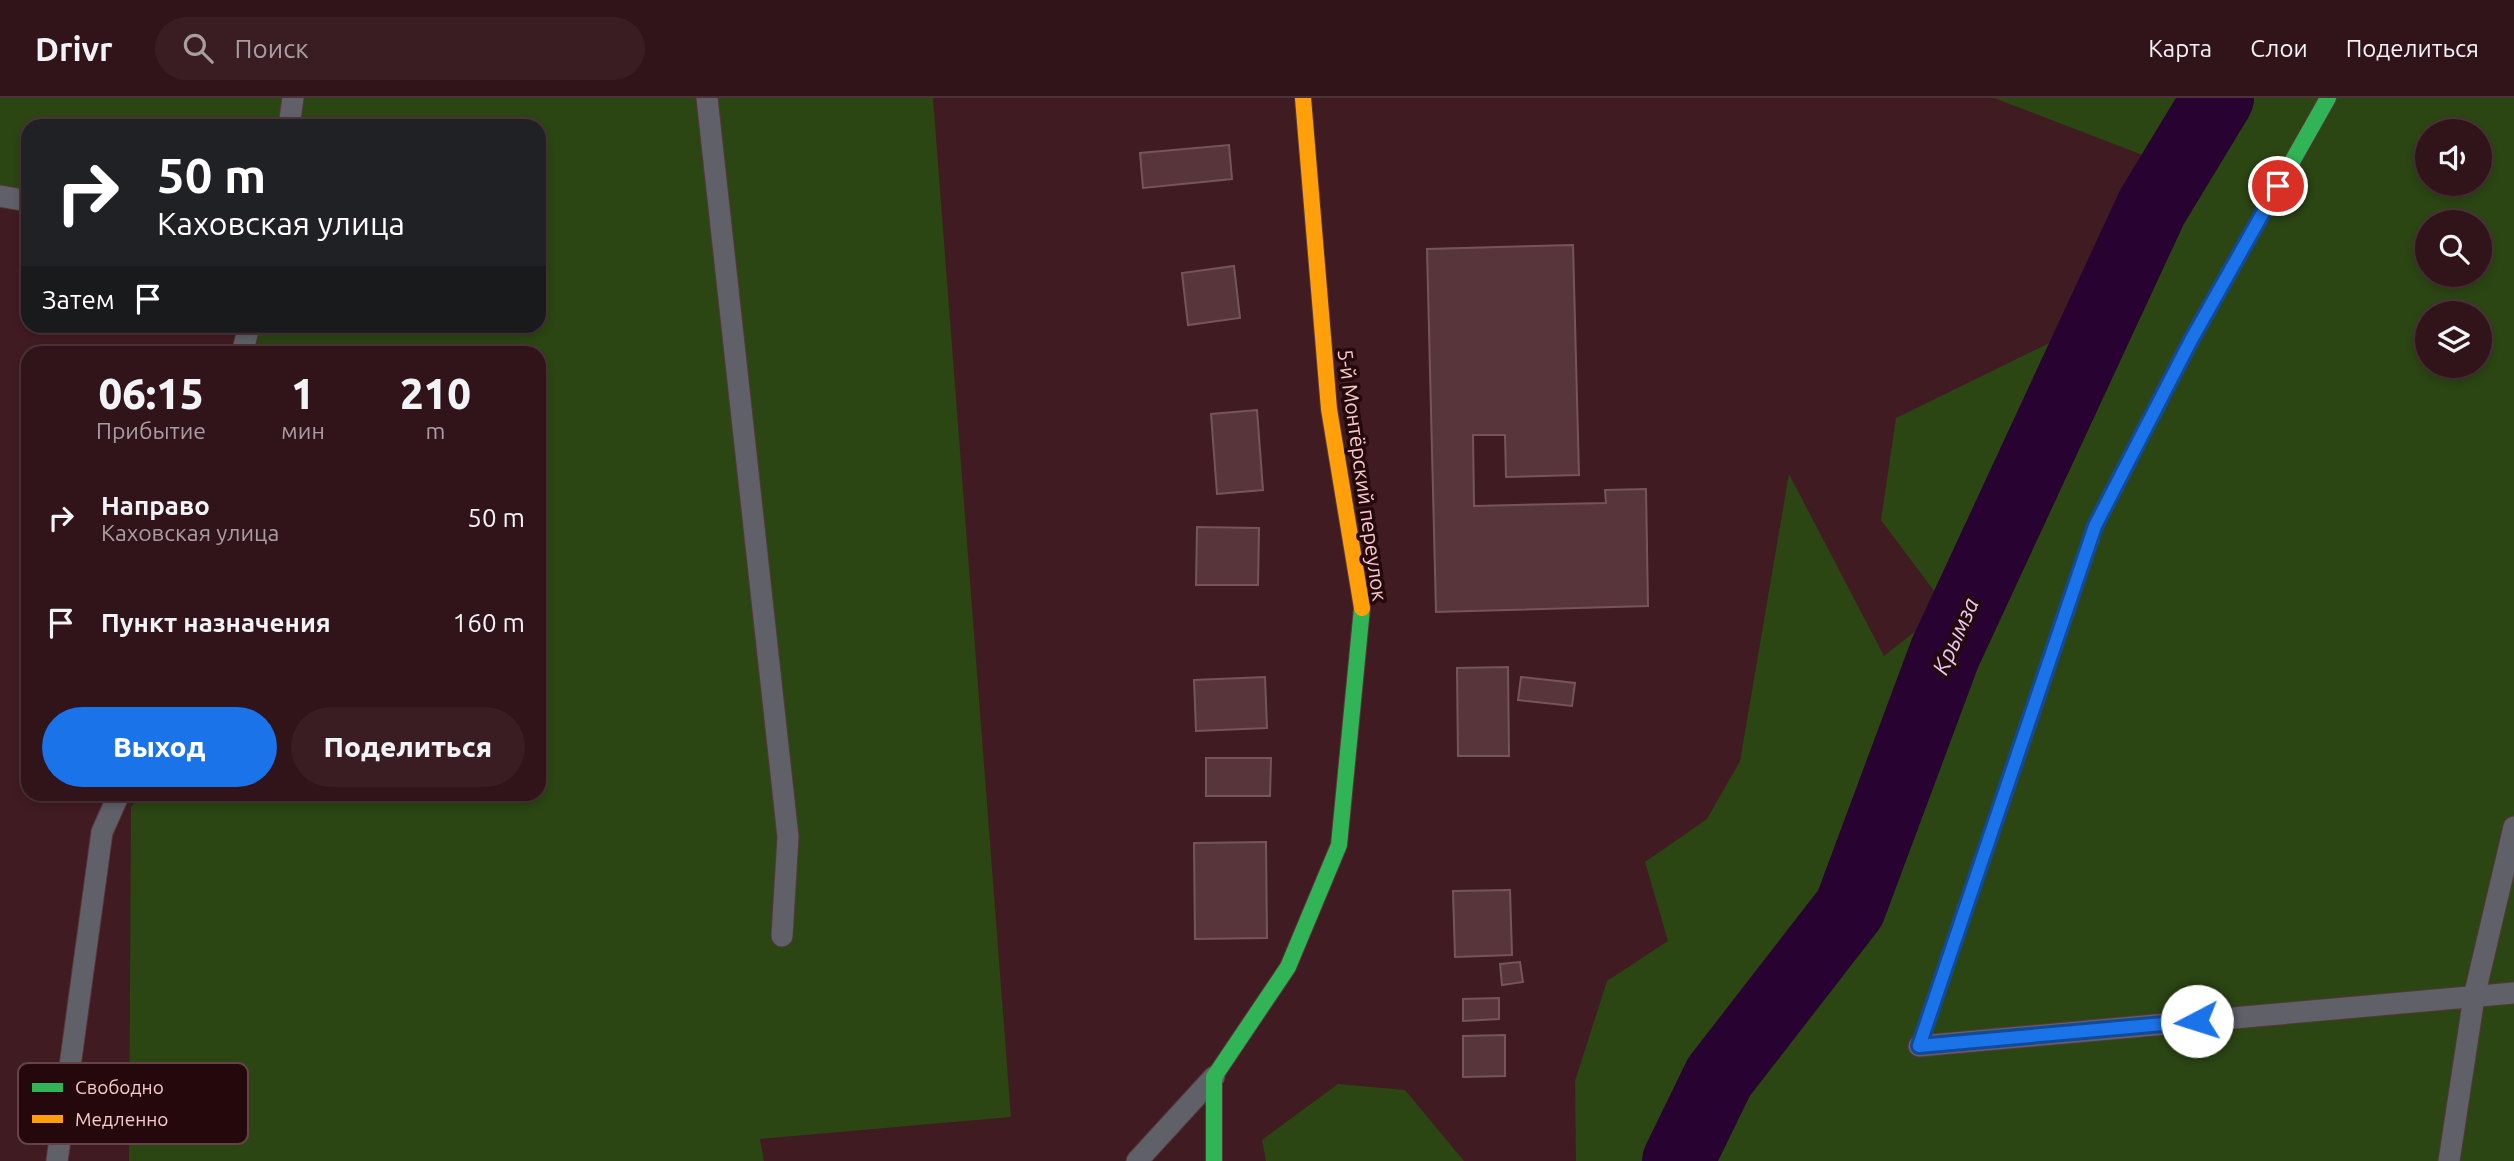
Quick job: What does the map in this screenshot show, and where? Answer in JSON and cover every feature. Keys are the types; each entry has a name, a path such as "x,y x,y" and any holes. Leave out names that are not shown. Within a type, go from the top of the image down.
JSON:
{"street":[{"name":"5-й Монтёрский переулок","path":"1214,1077 1288,967 1339,845 1362,604 1329,410 1303,98"},
{"path":"1919,1046 2095,526 2190,342 2328,98"},
{"path":"1214,1077 1214,1161"}],"lane":[{"path":"290,119 293,98"},
{"path":"707,98 788,836 782,936"},
{"path":"0,195 21,200"},
{"path":"70,1063 102,832 116,801"},
{"path":"2449,1161 2474,997 2514,827"},
{"path":"1919,1046 2514,993"},
{"path":"1137,1161 1214,1077"}],"green space":[{"path":"0,98 933,98 1011,1117 760,1139 764,1161 129,1161 129,1144 248,1144 248,1063 130,1063 131,807 136,801 546,801 546,346 256,346 258,333 546,333 546,119 21,119 21,192 0,188"},
{"path":"1994,98 2514,98 2514,1161 1576,1161 1575,1081 1607,981 1668,941 1645,862 1707,819 1740,761 1789,474 1884,656 1946,607 1881,520 1896,418 2117,310 2153,159"},
{"path":"1338,1084 1405,1090 1464,1161 1266,1161 1262,1140"}],"building":[{"path":"1229,145 1232,179 1143,188 1140,153"},
{"path":"1573,245 1579,475 1506,477 1505,435 1473,435 1474,506 1606,503 1605,490 1646,489 1648,606 1436,612 1427,249"},
{"path":"1234,266 1240,318 1188,325 1182,273"},
{"path":"1257,410 1263,490 1217,494 1211,414"},
{"path":"1197,527 1259,528 1258,585 1196,585"},
{"path":"1508,667 1509,756 1458,756 1457,668"},
{"path":"1265,677 1267,728 1196,731 1194,680"},
{"path":"1521,677 1575,683 1572,706 1518,700"},
{"path":"1206,758 1271,758 1270,796 1206,796"},
{"path":"1266,842 1267,938 1195,939 1194,843"},
{"path":"1510,890 1512,955 1455,957 1453,891"},
{"path":"1520,962 1523,982 1502,985 1500,964"},
{"path":"1499,998 1499,1019 1463,1021 1463,999"},
{"path":"1505,1035 1505,1076 1463,1077 1463,1036"}],"waterway":[{"name":"Крымза","path":"1678,1161 1719,1077 1850,908 1945,653 2152,207 2218,98"}],"traffic: fast":[{"path":"2069,604 2095,526 2190,342 2328,98"},
{"path":"1214,1161 1214,1077 1288,967 1339,845 1362,608"}],"traffic: slow":[{"path":"1303,98 1329,409 1362,608"},
{"path":"1919,1046 2069,604"}],"route":[{"path":"2197,1021 1919,1046 2095,526 2190,342 2278,186"}]}
